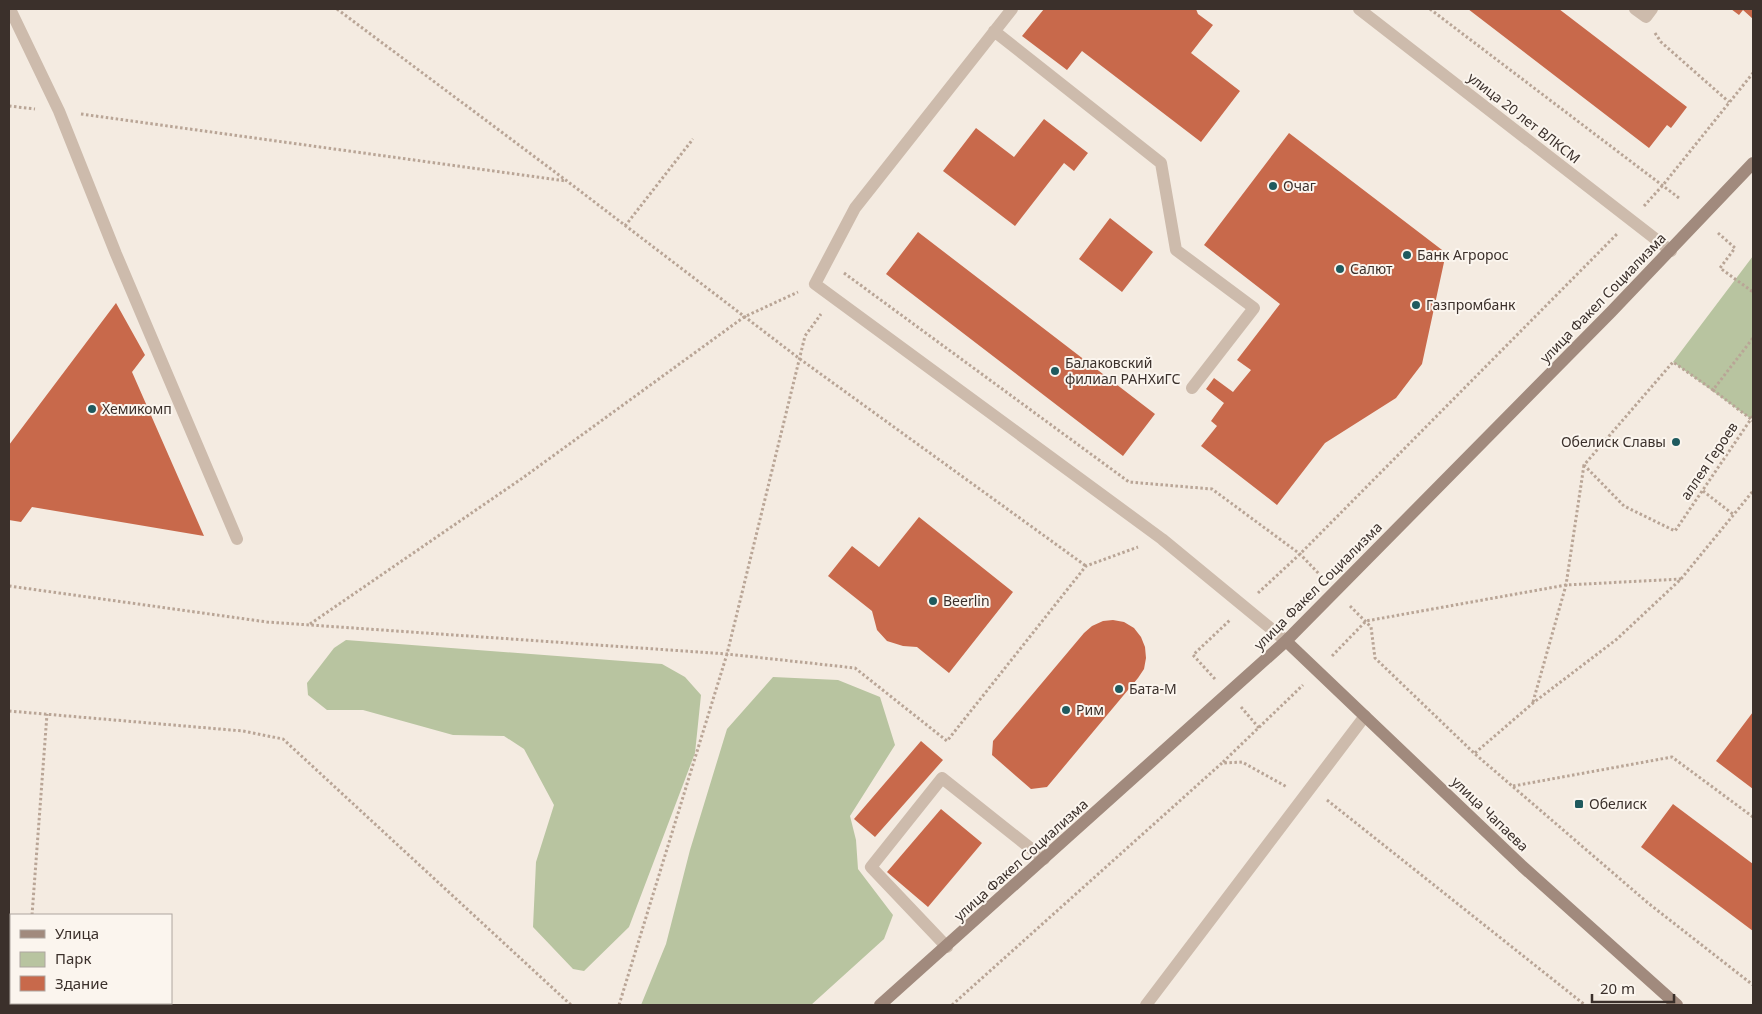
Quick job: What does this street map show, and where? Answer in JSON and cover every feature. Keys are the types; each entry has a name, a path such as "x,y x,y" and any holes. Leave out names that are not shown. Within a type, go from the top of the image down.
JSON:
{"main road":[{"name":"улица Факел Социализма","path":"880,1005 947,947 1286,641 1671,251 1753,163"},
{"name":"улица Чапаева","path":"1286,641 1522,866 1677,1005"}],"street":[{"path":"10,9 60,112 116,254 237,539"},
{"path":"1012,9 855,208 815,284 1162,539 1286,641"},
{"name":"улица 20 лет ВЛКСМ","path":"1359,9 1671,251"},
{"path":"1635,9 1649,13"},
{"path":"994,31 1161,162 1176,250 1254,308 1192,388"},
{"path":"1146,1005 1365,716"},
{"path":"947,947 871,867 942,778 1044,859"}],"path":[{"path":"337,9 800,359 1086,566"},
{"path":"1430,9 1678,198"},
{"path":"1649,13 1661,42 1730,102"},
{"path":"1643,207 1753,73"},
{"path":"9,106 567,181"},
{"path":"625,226 693,139"},
{"path":"827,261 1129,482 1212,490 1300,554 1618,233"},
{"path":"1718,233 1735,248 1720,268 1753,292"},
{"path":"309,625 524,477 744,316 815,284"},
{"path":"619,1005 727,654 805,336 832,298"},
{"path":"1713,390 1753,338"},
{"name":"аллея Героев","path":"1673,362 1713,390 1752,419 1675,531 1624,506 1584,465 1673,362"},
{"path":"1533,702 1566,585 1584,465"},
{"path":"1475,754 1533,702 1617,639 1681,579 1753,490"},
{"path":"1702,491 1734,515"},
{"path":"9,586 267,622 727,654 855,668 947,741 1086,566 1162,539"},
{"path":"952,1005 1222,763 1318,671 1366,621 1566,585 1681,579"},
{"path":"1356,612 1372,627 1375,658 1475,754 1648,903 1753,985"},
{"path":"9,710 242,732 283,739 571,1005"},
{"path":"32,914 46,714"},
{"path":"1513,786 1672,757 1753,817"},
{"path":"1222,763 1242,762 1288,788 1310,788 1430,881 1584,1005"}],"green space":[{"path":"1753,256 1753,416 1751,419 1673,362"},
{"path":"346,640 662,664 685,677 701,695 695,753 629,927 584,971 573,969 533,927 536,862 554,805 524,749 504,736 453,735 363,710 327,710 308,695 307,683 334,648"},
{"path":"773,677 838,680 880,697 895,745 850,816 856,840 858,869 893,915 884,939 811,1005 641,1005 666,944 690,850 727,729"}],"building":[{"path":"1044,9 1196,9 1198,14 1213,25 1191,53 1240,91 1201,142 1082,51 1067,70 1022,36"},
{"path":"1468,9 1559,9 1687,107 1671,128 1667,125 1649,148"},
{"path":"1731,9 1753,9 1753,19 1743,10 1739,15"},
{"path":"1044,119 1088,153 1074,171 1064,163 1015,226 943,171 976,128 1014,157"},
{"name":"Салют","path":"1289,133 1446,253 1422,364 1396,398 1325,443 1277,505 1201,446 1217,426 1211,421 1224,403 1206,389 1214,378 1233,392 1251,370 1237,360 1280,304 1204,245"},
{"path":"1110,218 1153,252 1122,292 1079,259"},
{"path":"918,232 1155,414 1123,456 886,274"},
{"name":"Хемикомп","path":"116,303 145,355 132,372 204,536 32,507 21,522 9,520 9,445"},
{"name":"Beerlin","path":"919,517 1013,592 949,673 917,647 903,646 887,641 877,630 872,611 828,576 852,546 879,567"},
{"name":"Рим","path":"1103,621 1124,622 1134,628 1141,637 1145,647 1144,669 1047,787 1031,789 992,755 993,741 1084,633 1092,626"},
{"path":"1753,712 1753,789 1716,761"},
{"path":"921,741 943,760 875,837 854,819"},
{"path":"1673,804 1753,864 1753,931 1641,847"},
{"path":"941,809 982,843 928,907 887,872"}],"place":[{"name":"Очаг","path":"1273,186"},
{"name":"Банк Агророс","path":"1407,255"},
{"name":"Салют","path":"1340,269"},
{"name":"Газпромбанк","path":"1416,305"},
{"name":"Балаковский филиал РАНХиГС","path":"1055,371"},
{"name":"Хемикомп","path":"92,409"},
{"name":"Обелиск Славы","path":"1676,442"},
{"name":"Beerlin","path":"933,601"},
{"name":"Бата-М","path":"1119,689"},
{"name":"Рим","path":"1066,710"},
{"name":"Обелиск","path":"1579,804"}]}
